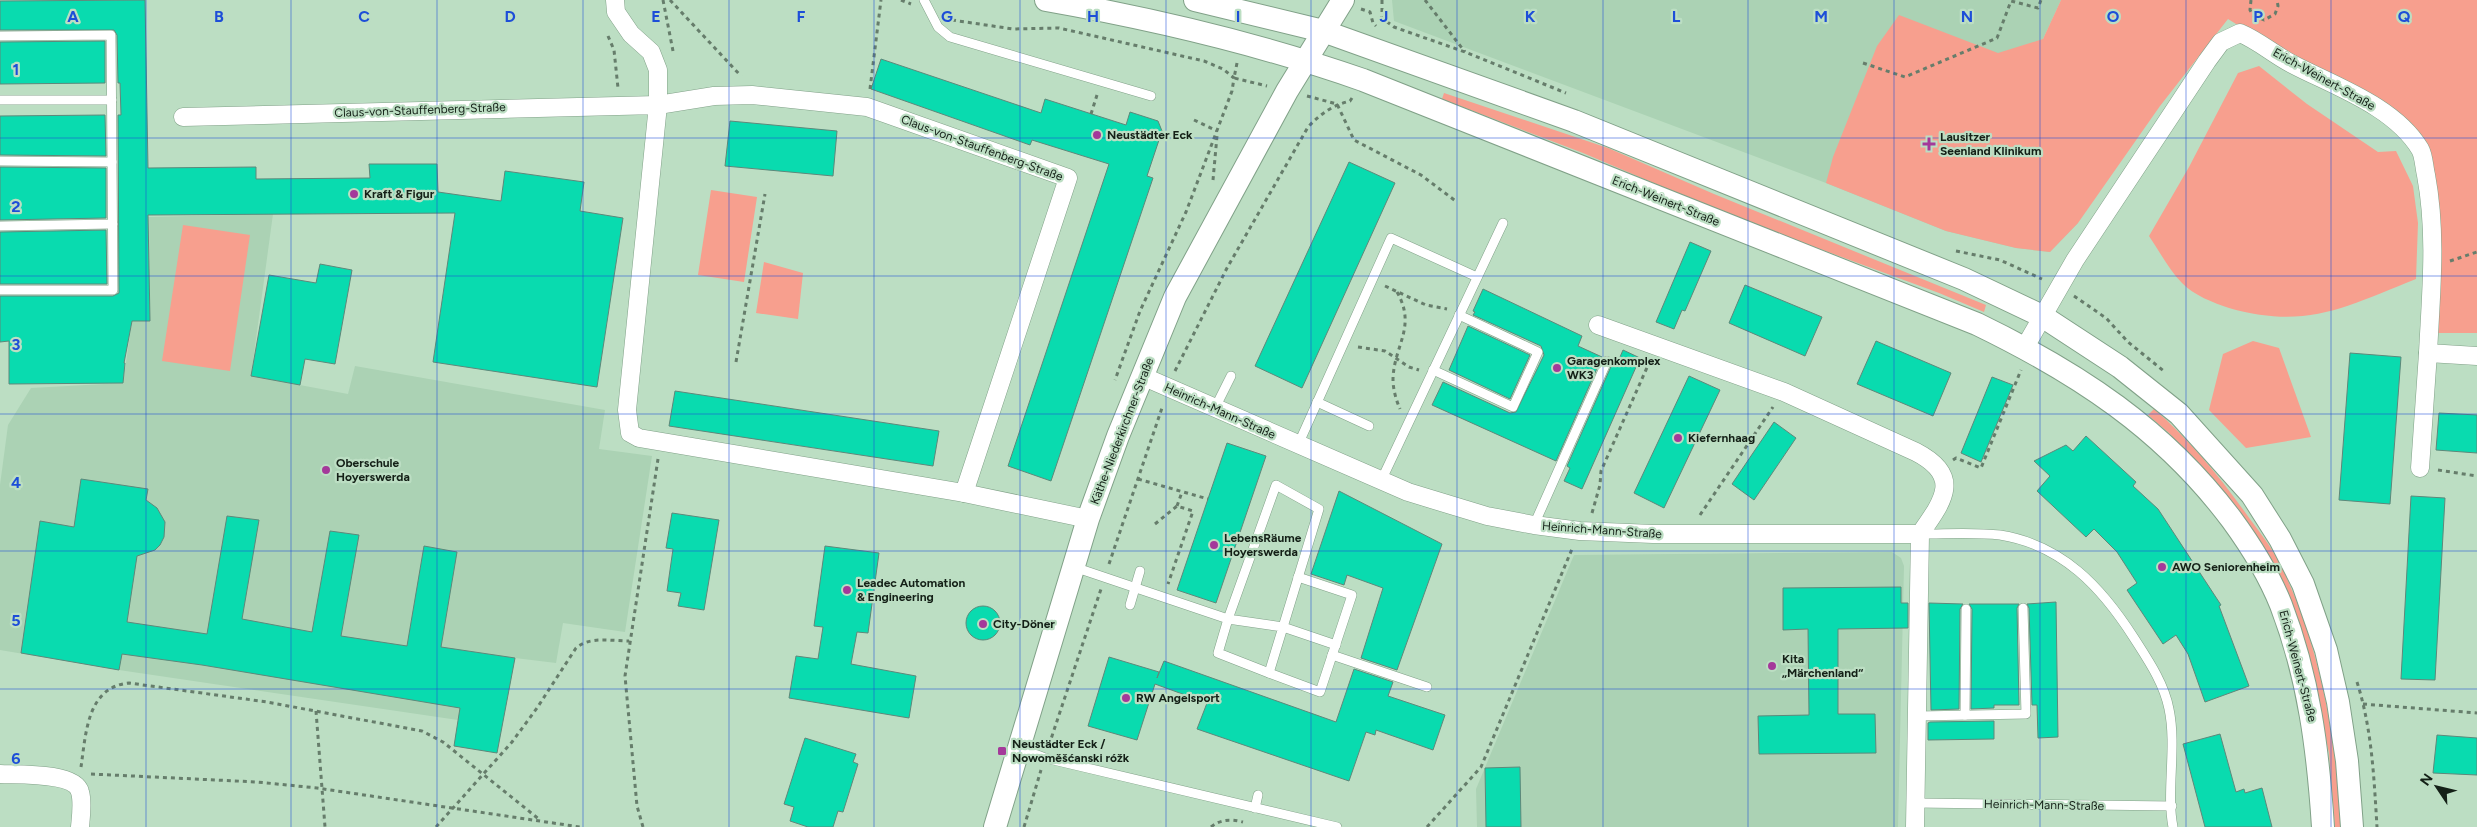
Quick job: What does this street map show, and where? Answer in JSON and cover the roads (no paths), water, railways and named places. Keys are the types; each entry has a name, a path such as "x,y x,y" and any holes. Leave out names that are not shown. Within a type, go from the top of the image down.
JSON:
{"street":[{"path":"615,0 616,12 631,34 652,52 658,70 658,105 627,410 630,433 639,438 964,493 1088,519"},
{"path":"1046,0 1142,17 1306,59"},
{"path":"1195,0 1323,31 1574,121 1964,280 2042,316 2120,367 2179,414 2252,495 2280,539 2303,584 2326,650 2338,702 2347,761 2352,827"},
{"name":"Käthe-Niederkirchner-Straße","path":"995,827 1088,519 1118,436 1175,297 1306,59 1342,2"},
{"name":"Erich-Weinert-Straße","path":"2025,347 2075,260 2207,61 2221,42 2240,32 2258,41 2289,63 2363,99 2400,126 2421,150 2432,206 2433,267 2420,468"},
{"name":"Erich-Weinert-Straße","path":"1306,59 1977,324 2025,347 2121,407 2166,444 2213,496 2251,548 2281,604 2313,716 2323,827"},
{"name":"Claus-von-Stauffenberg-Straße","path":"183,117 658,105 714,96 760,96 867,107 1068,178 964,493"},
{"path":"1598,325 1657,344 1784,392 1916,452 1931,460 1941,469 1944,476 1942,493 1934,514 1920,534 1915,827"},
{"path":"2428,353 2477,356"},
{"name":"Heinrich-Mann-Straße","path":"1142,376 1381,481 1446,505 1534,526 1580,531 1686,535 1920,534"},
{"path":"0,774 57,777 74,783 80,780 80,827"}],"lane":[{"path":"924,0 938,27 950,37 1150,96"},
{"path":"0,36 112,35 113,224 113,290 0,290"},
{"path":"0,100 112,100"},
{"path":"0,161 112,162"},
{"path":"1381,481 1503,223"},
{"path":"0,226 113,224"},
{"path":"1298,445 1391,238 1477,277"},
{"path":"1433,370 1513,407 1538,352 1461,311"},
{"path":"1534,526 1607,362"},
{"path":"1215,408 1231,376"},
{"path":"1317,402 1368,426"},
{"path":"1268,673 1283,627 1298,578 1320,509 1276,485 1228,619 1218,654 1268,673 1320,692 1352,595 1298,578"},
{"name":"Heinrich-Mann-Straße","path":"1920,534 1978,533 2002,536 2030,544 2070,564 2090,579 2112,604 2161,684 2170,710 2173,827"},
{"path":"1074,566 1228,619 1283,627 1336,645"},
{"path":"1130,605 1140,571"},
{"path":"1918,716 2026,714 2023,608"},
{"path":"1965,715 1966,609"},
{"path":"1332,655 1427,687"},
{"path":"1019,748 1045,758 1337,827"},
{"path":"1255,808 1258,795"},
{"name":"Heinrich-Mann-Straße","path":"1916,803 2172,806"}],"place":[{"name":"Neustädter Eck","path":"1097,135"},
{"name":"Lausitzer Seenland Klinikum","path":"1929,144"},
{"name":"Kraft & Figur","path":"354,194"},
{"name":"Garagenkomplex WK3","path":"1557,368"},
{"name":"Kiefernhaag","path":"1678,438"},
{"name":"Oberschule Hoyerswerda","path":"326,470"},
{"name":"LebensRäume Hoyerswerda","path":"1214,545"},
{"name":"AWO Seniorenheim","path":"2162,567"},
{"name":"Leadec Automation & Engineering","path":"847,590"},
{"name":"City-Döner","path":"983,624"},
{"name":"Kita „Märchenland“","path":"1772,666"},
{"name":"RW Angelsport","path":"1126,698"},
{"name":"Neustädter Eck / Nowoměšćanski róžk","path":"1002,751"}]}
